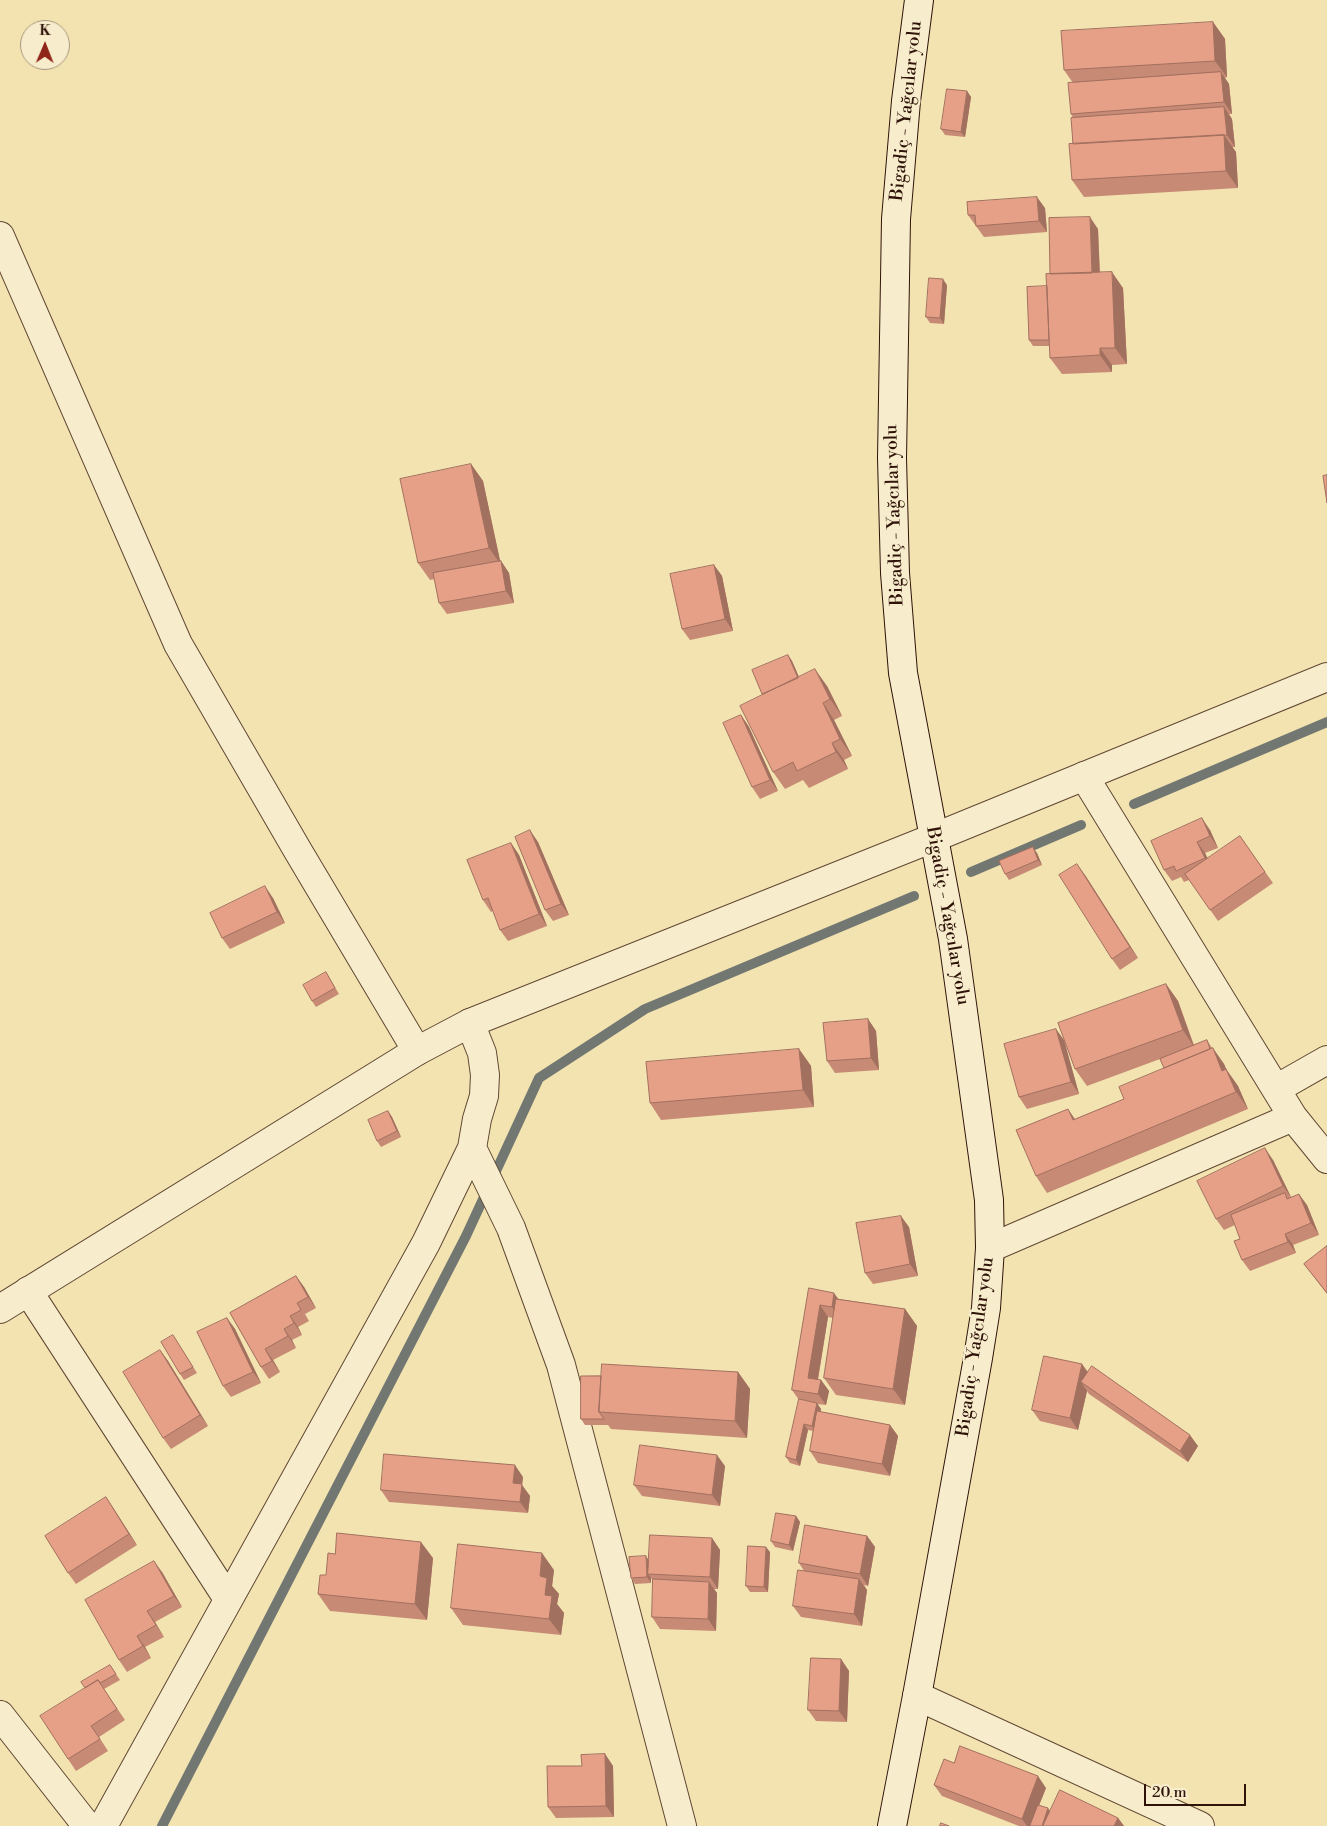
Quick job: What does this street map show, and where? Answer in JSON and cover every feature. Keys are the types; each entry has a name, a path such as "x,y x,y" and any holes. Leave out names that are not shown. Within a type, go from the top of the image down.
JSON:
{"street":[{"name":"Bigadiç - Yağcılar yolu","path":"892,1826 986,1308 990,1248 989,1200 955,948 903,673 895,573 892,468 896,219 906,101 920,0"},
{"path":"0,236 178,644 298,851 418,1052"},
{"path":"0,1309 418,1052 470,1023 933,838 1327,677"},
{"path":"1084,776 1293,1117 1327,1159"},
{"path":"103,1826 426,1243 478,1158 485,1075 482,1053 470,1023"},
{"path":"1276,1089 1327,1060"},
{"path":"990,1248 1293,1117"},
{"path":"478,1158 511,1228 561,1365 682,1826"},
{"path":"28,1291 228,1600"},
{"path":"917,1696 1200,1826"},
{"path":"0,1716 87,1826"}],"building":[{"path":"1213,22 1215,61 1064,70 1061,31"},
{"path":"1221,72 1224,102 1071,114 1068,83"},
{"path":"947,89 967,91 961,132 941,129"},
{"path":"1224,107 1227,135 1073,144 1071,118"},
{"path":"1224,135 1226,171 1072,180 1069,144"},
{"path":"1037,197 1039,221 976,226 975,215 968,215 967,202"},
{"path":"1090,217 1092,273 1050,274 1049,218"},
{"path":"1112,272 1115,348 1100,348 1100,355 1050,358 1046,274"},
{"path":"929,278 943,279 940,318 926,317"},
{"path":"1047,286 1049,340 1029,340 1027,287"},
{"path":"471,464 489,548 418,563 400,479"},
{"path":"1327,475 1327,503 1323,476"},
{"path":"501,561 506,591 439,603 433,573"},
{"path":"714,565 725,619 682,629 670,574"},
{"path":"788,655 798,678 762,694 752,670"},
{"path":"815,669 830,699 823,703 840,739 832,743 836,752 797,771 793,762 773,772 740,706"},
{"path":"741,715 770,780 752,787 723,723"},
{"path":"1202,818 1210,836 1197,842 1205,858 1176,871 1174,866 1164,870 1151,841"},
{"path":"530,830 561,904 545,910 515,837"},
{"path":"1240,836 1265,872 1210,910 1185,874"},
{"path":"511,843 539,914 500,930 488,898 483,900 467,860"},
{"path":"1033,847 1038,860 1005,874 999,861"},
{"path":"1077,864 1130,947 1112,959 1059,875"},
{"path":"265,886 277,912 222,938 210,913"},
{"path":"326,972 335,988 312,1001 303,985"},
{"path":"1166,984 1183,1030 1075,1069 1058,1023"},
{"path":"868,1019 871,1058 827,1061 823,1023"},
{"path":"1056,1029 1071,1082 1019,1097 1004,1044"},
{"path":"1207,1040 1210,1049 1164,1068 1160,1059"},
{"path":"1213,1048 1222,1071 1226,1069 1236,1092 1036,1176 1016,1130 1068,1109 1073,1120 1124,1099 1119,1087"},
{"path":"799,1049 803,1090 650,1103 646,1062"},
{"path":"388,1111 397,1131 377,1141 368,1120"},
{"path":"1265,1148 1283,1186 1216,1219 1197,1181"},
{"path":"1285,1193 1287,1199 1299,1194 1311,1223 1285,1234 1288,1242 1242,1260 1234,1241 1240,1239 1231,1215"},
{"path":"901,1216 910,1264 865,1273 856,1223"},
{"path":"1327,1246 1327,1293 1304,1264"},
{"path":"296,1276 308,1297 297,1303 301,1310 290,1316 294,1323 284,1329 288,1336 265,1349 272,1361 261,1367 230,1313"},
{"path":"809,1288 834,1293 832,1307 820,1305 808,1378 821,1380 818,1394 792,1390"},
{"path":"836,1299 905,1309 893,1389 824,1378"},
{"path":"227,1318 253,1372 223,1386 197,1332"},
{"path":"173,1335 193,1367 180,1374 161,1342"},
{"path":"160,1350 200,1415 163,1438 123,1372"},
{"path":"1044,1356 1082,1364 1070,1418 1032,1410"},
{"path":"602,1364 738,1372 735,1421 599,1412"},
{"path":"1092,1366 1190,1435 1180,1451 1081,1382"},
{"path":"581,1376 601,1376 599,1412 604,1419 581,1419"},
{"path":"799,1399 817,1403 812,1426 804,1424 796,1460 786,1457"},
{"path":"817,1411 890,1425 882,1464 810,1451"},
{"path":"640,1445 717,1455 712,1495 634,1485"},
{"path":"384,1454 515,1465 513,1483 522,1484 520,1502 381,1490"},
{"path":"106,1497 129,1534 68,1573 45,1536"},
{"path":"776,1513 796,1516 789,1545 771,1541"},
{"path":"805,1525 867,1536 860,1574 799,1563"},
{"path":"337,1533 421,1542 415,1604 318,1594 320,1575 326,1575 328,1553 335,1554"},
{"path":"650,1535 712,1538 710,1577 648,1574"},
{"path":"458,1544 542,1553 540,1576 547,1578 545,1595 552,1596 549,1619 451,1608"},
{"path":"748,1546 766,1547 764,1587 746,1586"},
{"path":"646,1556 647,1577 631,1578 629,1557"},
{"path":"154,1561 174,1596 147,1611 156,1625 137,1636 143,1646 119,1660 85,1600"},
{"path":"798,1570 859,1579 854,1614 793,1606"},
{"path":"653,1579 709,1582 708,1619 652,1617"},
{"path":"811,1658 841,1659 839,1711 808,1710"},
{"path":"110,1665 116,1674 100,1683 98,1680 85,1688 81,1682"},
{"path":"98,1680 117,1709 91,1726 100,1739 68,1759 40,1716"},
{"path":"960,1746 1038,1776 1022,1819 934,1785 944,1759 954,1763"},
{"path":"605,1754 606,1806 548,1807 547,1766 582,1766 581,1755"},
{"path":"1060,1790 1118,1818 1114,1826 1043,1826"},
{"path":"1038,1805 1048,1808 1042,1826 1030,1826"}],"waterway":[{"path":"1134,804 1327,722"},
{"path":"971,872 1081,825"},
{"path":"162,1826 466,1236 539,1078 645,1009 914,896"}]}
